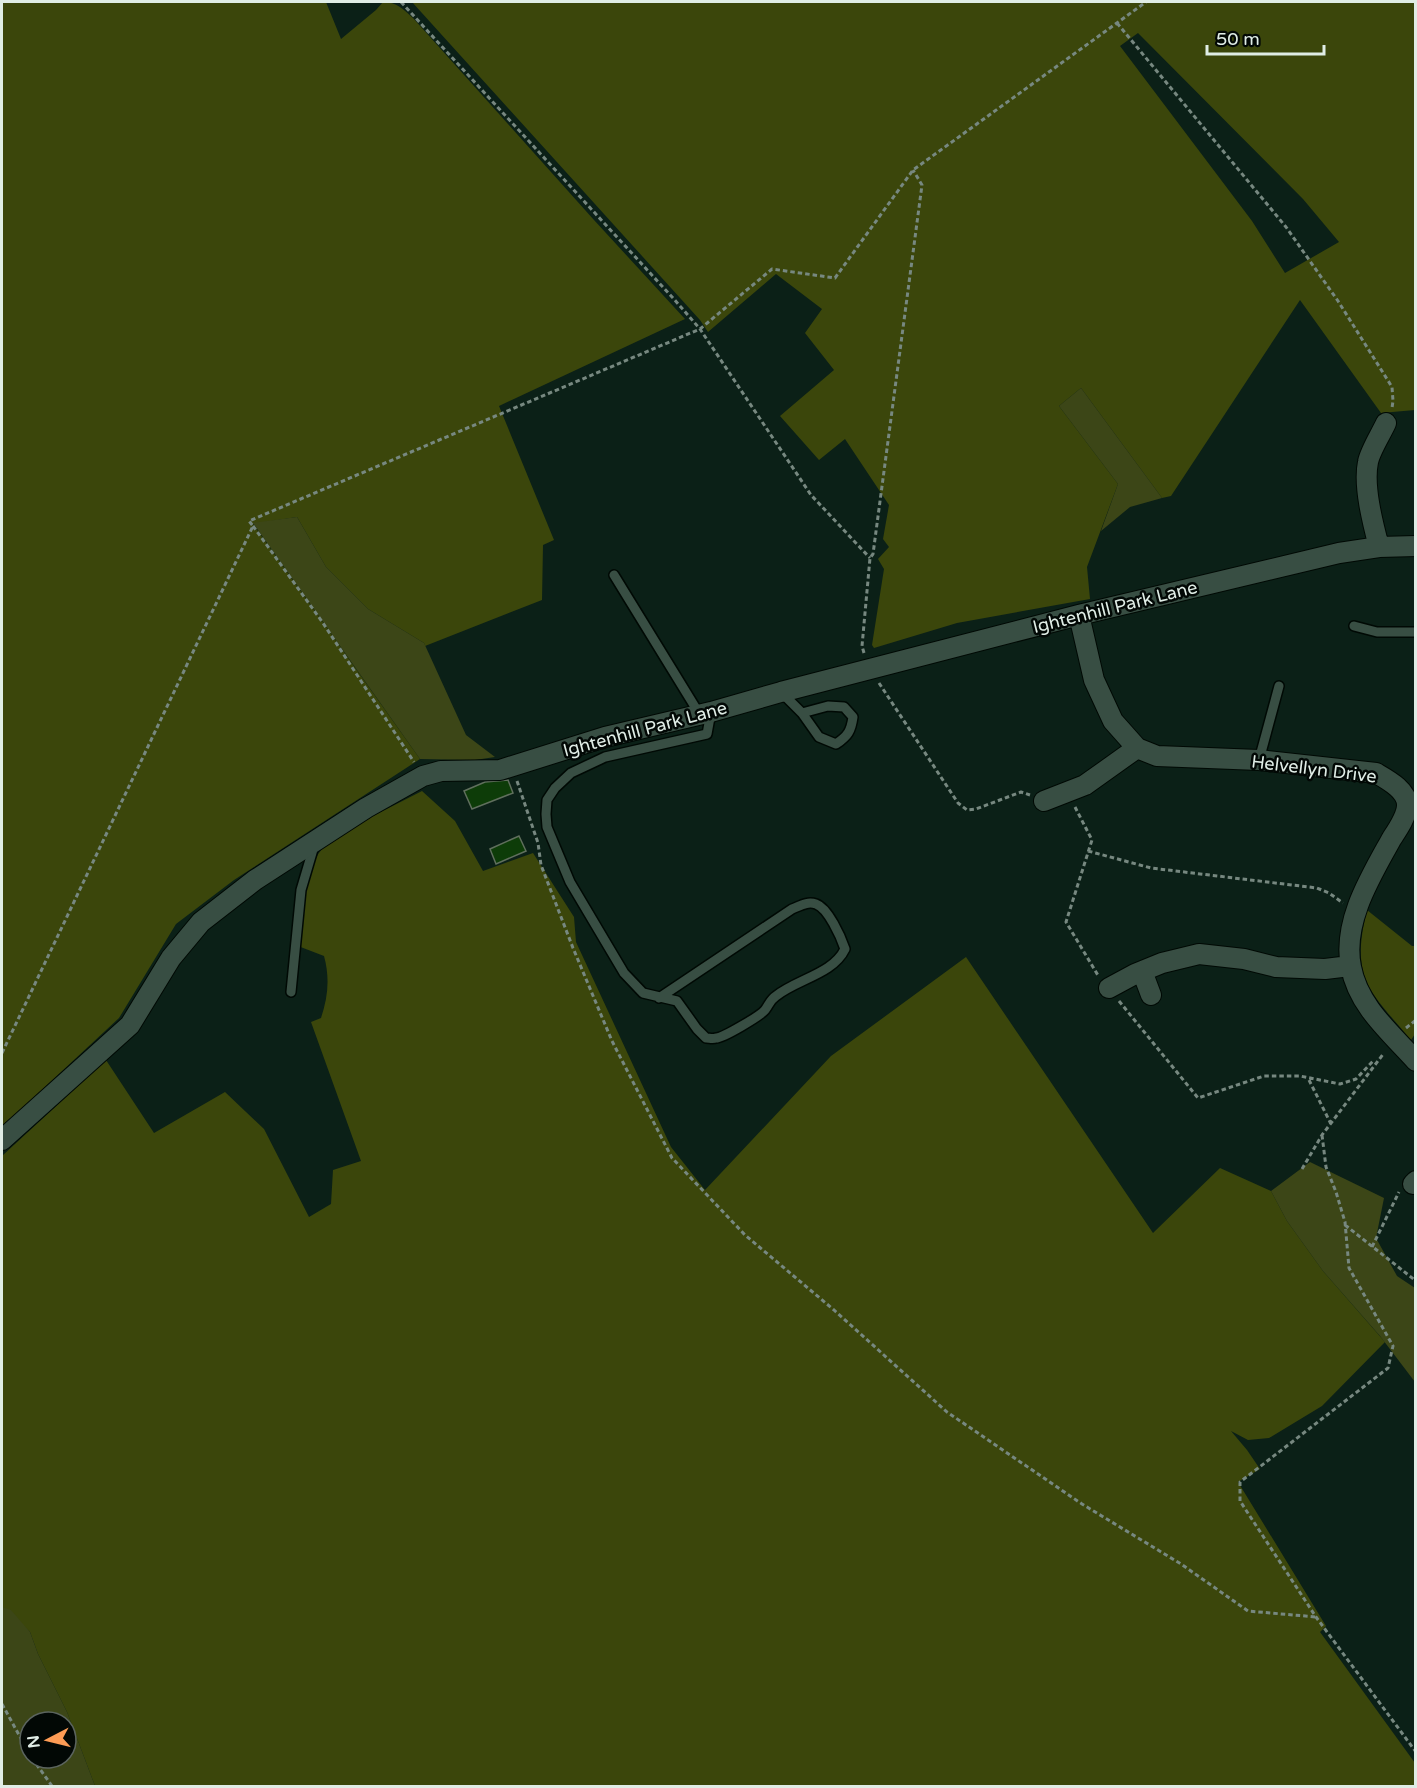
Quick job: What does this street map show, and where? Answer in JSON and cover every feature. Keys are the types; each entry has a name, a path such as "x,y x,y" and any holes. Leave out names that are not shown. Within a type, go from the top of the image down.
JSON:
{"street":[{"path":"1379,547 1371,518 1368,461 1386,423"},
{"name":"Ightenhill Park Lane","path":"2,1140 130,1025 171,958 201,922 255,880 366,808 423,776 441,771 500,770 605,737 706,713 1079,615 1338,553 1379,547 1416,546"},
{"path":"1044,801 1085,785 1137,748 1113,721 1094,680 1079,615"},
{"name":"Helvellyn Drive","path":"1137,748 1157,756 1259,760 1376,773 1401,790 1411,802 1356,913 1350,947 1350,966 1363,1001 1416,1061"},
{"path":"1109,988 1162,963 1198,954 1244,959 1276,967 1324,969 1350,966"},
{"path":"1142,971 1151,995"}],"lane":[{"path":"614,575 706,713 707,734 605,758 571,773 555,788 547,800 547,827 570,882 624,973 643,993 659,998 677,1001 706,1038 717,1038 764,1011 777,994 840,959 845,949 841,937 824,910 817,904 807,902 792,909 659,998"},
{"path":"1354,626 1377,632 1416,632"},
{"path":"1259,760 1279,686"},
{"path":"782,692 802,713 819,737 826,741 836,744 852,730 853,717 844,707 828,706 802,713"},
{"path":"291,992 301,890 316,840"}],"path":[{"path":"401,2 700,330 811,495 870,558"},
{"path":"423,776 323,623 249,521 700,330 772,269 835,278 912,171 1146,2"},
{"path":"1117,23 1287,227 1338,302 1392,387 1394,401 1386,423"},
{"path":"912,171 922,185 873,554 870,558 862,646 870,670 958,803 967,810 976,809 1022,792 1044,801"},
{"path":"2,1053 253,526"},
{"path":"512,766 538,843 541,865 581,968 612,1041 672,1158 745,1235 834,1310 947,1412 1082,1504 1181,1564 1248,1611 1317,1617"},
{"path":"1067,792 1092,840 1066,922 1096,974 1198,1098 1264,1076 1300,1076 1340,1084 1356,1079 1373,1062"},
{"path":"1088,851 1151,868 1317,888 1329,893 1356,913"},
{"path":"1302,1168 1322,1135 1395,1037"},
{"path":"1309,1078 1331,1124"},
{"path":"1322,1135 1326,1167 1345,1225 1349,1268 1393,1346 1388,1368 1240,1482 1239,1500 1317,1617 1416,1752"},
{"path":"1372,1247 1401,1189 1414,1182"},
{"path":"1345,1225 1416,1281"},
{"path":"2,1704 18,1733"},
{"path":"40,1770 52,1786"}],"green space":[{"path":"2,2 326,2 341,39 383,2 396,5 413,18 685,319 499,406 554,540 543,545 542,600 425,646 424,643 368,609 326,567 297,517 253,524 420,759 234,880 176,924 119,1018 2,1127"},
{"path":"412,2 1415,2 1415,410 1381,413 1300,300 1171,496 1162,498 1081,388 1059,406 1118,484 1087,567 1090,599 957,623 874,648 872,645 884,569 878,559 889,547 883,539 889,505 845,439 819,460 780,416 834,370 805,333 822,309 776,274 708,332 700,320","holes":["1138,33 1303,199 1339,242 1285,273 1252,221 1120,46"]},
{"path":"1081,388 1162,498 1130,507 1101,531 1118,484 1059,406"},
{"path":"297,517 326,567 368,609 424,643 466,735 495,757 475,760 420,759 253,523"},
{"path":"422,791 455,821 483,871 533,853 574,917 576,942 671,1147 705,1190 831,1056 966,957 1153,1233 1220,1168 1271,1191 1287,1221 1323,1271 1385,1342 1322,1406 1269,1438 1248,1440 1231,1431 1260,1469 1238,1482 1326,1626 1320,1632 1415,1763 1415,1786 95,1786 78,1741 78,1710 66,1710 38,1654 30,1632 2,1607 2,1156 106,1060 154,1133 225,1092 264,1129 309,1217 331,1204 333,1170 361,1161 311,1022 321,1018 327,995 328,980 324,956 298,946 308,878 318,854 325,846 371,817"},
{"path":"1367,910 1415,946 1415,1034 1411,1040 1374,995 1362,968 1362,933"},
{"path":"1310,1162 1384,1198 1376,1238 1397,1276 1415,1288 1415,1382 1380,1336 1323,1271 1287,1221 1271,1191"},
{"path":"2,1607 11,1610 30,1632 38,1654 66,1710 18,1710 18,1770 78,1770 78,1741 95,1786 2,1786"}],"building":[{"path":"508,780 513,793 472,809 464,791 485,782"},
{"path":"519,836 526,851 496,864 490,849"}]}
